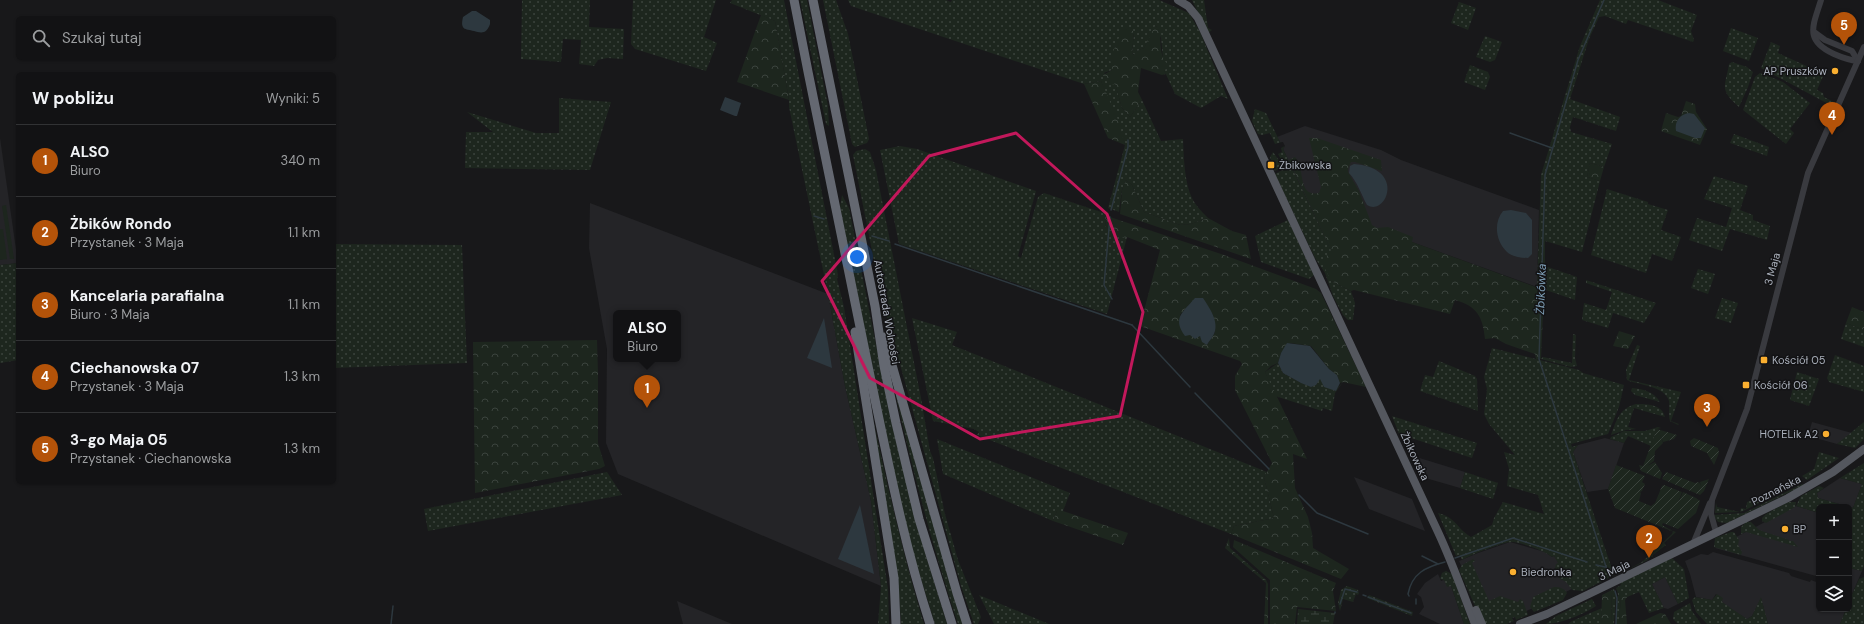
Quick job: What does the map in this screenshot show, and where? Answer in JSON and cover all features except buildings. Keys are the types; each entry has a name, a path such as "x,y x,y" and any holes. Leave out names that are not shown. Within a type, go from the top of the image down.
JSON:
{"highway":[{"path":"794,0 848,274 904,531 930,624"},
{"name":"Autostrada Wolności","path":"814,0 875,306 884,366 908,474 937,578 952,624"},
{"path":"848,274 856,344 894,578 896,624"},
{"path":"875,306 897,378 955,586 968,624"}],"main road":[{"name":"Żbikowska","path":"1178,0 1188,6 1198,18 1482,624"},
{"name":"Poznańska","path":"1693,544 1817,482 1864,448"},
{"name":"3 Maja","path":"1520,624 1547,614 1693,544"},
{"name":"Żbikowska","path":"1456,571 1457,578 1475,624"},
{"name":"3 Maja","path":"1534,624 1547,614"}],"street":[{"path":"1821,0 1814,20 1814,39 1822,48 1847,60 1858,61"},
{"path":"1814,32 1825,40 1852,51 1858,61"},
{"name":"3 Maja","path":"1693,544 1712,500 1747,409 1808,174 1864,47"},
{"name":"3 Maja","path":"1712,500 1711,514 1716,532"},
{"path":"1701,524 1706,537"}],"highlighted area":[{"path":"1016,133 1107,214 1143,312 1120,416 980,439 870,378 822,281 929,156"}],"shaded area":[{"path":"472,11 476,11 490,20 487,30 478,32 463,27 463,17"},
{"path":"725,97 741,103 737,116 720,110"},
{"path":"1689,113 1694,114 1705,128 1701,138 1695,138 1676,131 1678,119"},
{"path":"1305,126 1381,150 1401,160 1539,210 1537,287 1412,242 1331,250 1283,149 1285,146 1277,137"},
{"path":"0,138 16,249 16,263 0,265"},
{"path":"1354,164 1371,167 1381,174 1386,182 1388,190 1385,198 1380,204 1374,207 1367,205 1349,173 1350,166"},
{"path":"590,203 828,294 845,386 871,501 881,586 618,474 606,443 607,349 589,248"},
{"path":"1511,210 1526,213 1532,220 1532,254 1528,258 1517,257 1509,254 1503,248 1498,238 1497,227 1500,216 1503,211"},
{"path":"1195,298 1203,298 1208,305 1215,322 1216,327 1213,337 1207,345 1202,342 1200,336 1195,339 1190,335 1185,336 1179,324 1183,311"},
{"path":"824,318 832,368 807,358"},
{"path":"1287,343 1310,346 1329,369 1337,375 1340,383 1336,391 1324,387 1320,379 1316,385 1311,387 1283,373 1278,363 1281,353"},
{"path":"1812,422 1852,433 1837,444 1808,436"},
{"path":"1605,438 1624,443 1608,489 1587,492 1573,452 1578,445"},
{"path":"1413,456 1465,472 1460,488 1422,477"},
{"path":"1354,477 1412,499 1425,531 1369,509"},
{"path":"1840,478 1862,484 1853,508 1852,504 1839,504 1818,498 1817,493"},
{"path":"860,505 874,574 838,559"},
{"path":"1796,506 1816,512 1816,576 1715,548"},
{"path":"1510,542 1545,552 1552,557 1554,556 1576,587 1500,624 1485,619 1459,561"},
{"path":"1713,552 1789,573 1791,576 1810,582 1811,580 1816,582 1816,612 1845,612 1840,624 1768,624 1761,598 1752,616 1747,619 1726,606 1716,594 1712,600 1696,597 1685,561 1701,554 1708,555"},
{"path":"1852,569 1862,571 1852,594"},
{"path":"1438,574 1441,581 1444,580 1451,586 1464,624 1440,624 1419,614 1424,607 1421,597 1417,594 1425,583"},
{"path":"1665,577 1678,604 1668,609 1664,608 1652,584"},
{"path":"677,601 732,624 683,624"}],"green space":[{"path":"522,0 590,0 589,27 624,29 623,59 607,58 598,60 594,66 579,64 581,40 563,39 561,62 521,59"},
{"path":"633,0 716,0 704,37 717,43 706,71 635,49 631,44"},
{"path":"732,0 784,0 838,275 837,279 844,307 888,589 889,624 878,624 881,586 871,501 845,386 828,294 789,107 775,21 730,3"},
{"path":"800,0 807,0 828,106 829,126 826,124"},
{"path":"823,0 836,0 848,34 869,139 867,143 855,147 852,144"},
{"path":"848,0 946,0 951,2 952,0 1159,0 1189,13 1200,32 1228,99 1221,96 1201,108 1175,94 1164,70 1161,38 1156,26 1144,48 1136,51 1135,55 1132,53 1134,32 1112,70 1104,73 1115,83 1122,108 1130,117 1142,100 1161,141 1183,139 1189,191 1197,206 1208,218 1191,224 1180,225 1144,212 1132,185 1126,180 1122,190 1119,212 1108,208 1125,145 1101,81 1084,84 851,6"},
{"path":"1192,0 1204,0 1208,28 1212,30 1208,33"},
{"path":"1600,0 1658,0 1697,15 1691,31 1694,40 1693,42 1628,20 1626,24 1605,16 1599,17 1589,39 1570,99 1620,117 1616,131 1573,117 1570,127 1571,132 1612,144 1604,167 1590,163 1587,177 1600,181 1582,252 1545,241 1545,266 1577,277 1575,300 1537,287 1541,175 1580,46"},
{"path":"1459,2 1476,8 1468,30 1451,23"},
{"path":"761,15 775,21 789,100 737,82"},
{"path":"1155,26 1159,29 1163,58 1169,65 1169,68 1164,70 1166,74 1162,75 1141,68 1138,92 1142,100 1130,117 1122,108 1115,84 1109,85 1103,75 1112,70 1110,59 1123,28 1128,27 1134,32 1132,53 1134,55 1136,51 1144,48"},
{"path":"1731,28 1758,38 1749,61 1723,51"},
{"path":"1485,36 1502,42 1495,60 1490,62 1476,57"},
{"path":"1771,42 1780,46 1778,53 1824,74 1817,90 1823,93 1824,97 1834,102 1832,106 1761,68"},
{"path":"1732,62 1747,67 1753,72 1739,107 1728,96 1725,88 1729,64"},
{"path":"1470,65 1488,72 1490,77 1485,90 1464,82"},
{"path":"1760,73 1783,82 1810,103 1790,129 1794,133 1786,144 1743,110 1755,77"},
{"path":"1101,81 1118,120 1125,145 1108,138 1084,84"},
{"path":"559,98 611,102 590,170 465,168 466,132 493,132 467,112 536,133 559,133"},
{"path":"1686,101 1695,104 1696,112 1707,129 1700,145 1661,131 1666,113 1678,117 1681,116"},
{"path":"1255,109 1266,113 1280,142 1282,142 1275,144 1270,133 1262,135 1258,134 1252,121"},
{"path":"1734,134 1769,147 1767,156 1730,143"},
{"path":"1309,138 1317,138 1381,160 1382,171 1355,162 1351,162 1348,168 1348,172 1359,191 1372,225 1377,228 1388,227 1413,237 1412,242 1544,290 1541,359 1536,359 1535,354 1506,344 1495,338 1485,339 1483,324 1478,314 1474,309 1463,302 1455,300 1450,314 1354,290 1351,291 1331,281 1322,262 1331,250 1289,160 1295,157 1298,161 1305,188 1313,193 1319,193 1321,187"},
{"path":"900,146 917,149 1036,191 1018,256 1021,258 1038,197 1044,193 1107,214 1105,226 1127,237 1107,314 899,244 880,150"},
{"path":"1285,146 1283,149 1331,250 1331,281 1351,291 1355,303 1353,320 1348,320 1343,315 1333,296 1325,273 1315,258 1275,174 1286,168 1278,154 1282,152 1281,148"},
{"path":"865,149 870,152 876,170 930,451 958,560 981,617 978,624 974,624 961,586 884,306 885,301 875,266 853,155 856,151"},
{"path":"1273,152 1283,166 1275,171 1270,157"},
{"path":"1590,163 1604,167 1600,181 1587,177"},
{"path":"1714,176 1748,186 1740,210 1753,215 1753,220 1770,226 1767,240 1730,229 1722,251 1689,240 1697,218 1726,227 1732,208 1704,199"},
{"path":"1126,180 1132,185 1144,212 1180,225 1191,224 1208,218 1232,231 1246,235 1251,259 1120,214 1122,190"},
{"path":"1607,189 1668,210 1661,230 1681,237 1672,261 1652,254 1646,273 1591,255"},
{"path":"842,195 849,208 890,416 917,526 947,624 935,624 913,553 893,469 840,207"},
{"path":"6,205 14,259 10,259 2,206"},
{"path":"1107,216 1224,255 1316,289 1321,293 1366,387 1343,382 1340,383 1337,375 1329,369 1311,346 1290,343 1281,353 1278,363 1271,366 1265,372 1307,459 1293,454 1295,488 1308,517 1312,533 1313,548 1349,569 1341,579 1231,534 1234,526 1274,518 1264,477 1272,463 1235,390 1235,376 1242,364 1240,361 1140,326 1160,250 1127,237 1121,238 1105,226","holes":["1190,304 1215,332 1207,345 1200,336 1190,335 1180,315"]},
{"path":"1288,220 1314,275 1309,279 1261,262 1255,236"},
{"path":"0,229 3,229 7,259 0,260"},
{"path":"336,244 462,245 467,363 336,368"},
{"path":"16,263 16,360 0,363 0,265"},
{"path":"1698,269 1715,274 1708,294 1691,288"},
{"path":"1586,280 1656,303 1644,323 1613,313 1608,328 1582,320 1584,303 1606,310 1612,292 1586,283"},
{"path":"1722,298 1738,303 1731,323 1715,318"},
{"path":"1852,307 1864,312 1864,330 1846,323"},
{"path":"912,318 957,332 952,345 1267,472 1264,477 1274,518 1234,526 1231,534 977,435 979,432 974,429 933,421"},
{"path":"1846,323 1864,330 1864,347 1841,339"},
{"path":"1619,331 1635,336 1628,349 1613,346"},
{"path":"1573,334 1576,335 1575,358 1577,366 1571,367 1541,359 1543,357 1572,363"},
{"path":"597,340 598,443 605,466 599,469 475,493 473,342"},
{"path":"1637,345 1640,346 1629,380 1681,392 1671,421 1679,424 1678,425 1670,421 1669,401 1662,392 1657,389 1627,380 1626,370"},
{"path":"1492,348 1579,370 1583,373 1624,385 1619,407 1608,434 1571,444 1572,447 1578,445 1573,452 1614,575 1583,591 1572,590 1566,582 1559,578 1558,574 1555,575 1557,578 1554,574 1556,574 1556,572 1554,572 1556,564 1558,563 1554,556 1552,557 1539,550 1521,544 1512,542 1501,544 1462,560 1460,555 1456,556 1438,513 1453,520 1466,534 1471,537 1492,525 1494,518 1503,502 1544,514 1538,495 1507,486 1509,469 1504,452 1515,455 1489,424 1484,414 1487,389 1484,377"},
{"path":"1835,355 1864,366 1864,392 1829,382 1827,378"},
{"path":"1439,361 1475,376 1477,379 1478,411 1420,391 1425,375 1433,377"},
{"path":"1278,363 1283,373 1301,383 1320,379 1335,391 1343,382 1335,393 1332,411 1323,408 1322,411 1275,396 1265,372"},
{"path":"1797,372 1819,379 1809,406 1790,400"},
{"path":"894,388 964,624 958,624 931,536 915,477"},
{"path":"1632,388 1641,389 1648,392 1655,396 1660,402 1635,395 1631,391"},
{"path":"1636,404 1657,407 1661,409 1665,417 1634,408 1628,427 1636,429 1626,430 1611,435 1619,415 1630,406"},
{"path":"870,405 901,543 924,624 901,624 898,579"},
{"path":"1392,416 1477,443 1472,458 1399,434"},
{"path":"1864,422 1864,439 1855,448 1837,444"},
{"path":"1658,427 1661,428 1657,429 1651,446 1628,436 1624,443 1610,439 1611,437 1624,431 1645,431"},
{"path":"1657,429 1677,435 1674,439 1663,442 1659,432 1663,443 1655,451 1654,461 1647,466 1655,462 1662,473 1660,479 1641,471 1639,465 1643,466"},
{"path":"1694,438 1718,448 1719,453 1714,465 1707,453 1691,446 1690,441"},
{"path":"937,439 1070,493 1063,511 1057,511 1053,521 943,474"},
{"path":"1819,452 1839,458 1807,480 1802,476 1814,469"},
{"path":"1864,463 1864,566 1862,571 1852,569 1852,508 1862,484 1840,478"},
{"path":"1616,465 1645,476 1642,482 1645,484 1640,492 1639,501 1651,506 1655,503 1662,486 1664,485 1682,492 1678,503 1683,492 1700,501 1696,513 1678,529 1663,523 1662,525 1674,532 1615,508 1608,489"},
{"path":"607,472 622,495 428,531 424,509"},
{"path":"1465,472 1498,483 1493,499 1460,488"},
{"path":"1666,472 1695,483 1699,482 1701,486 1700,482 1709,479 1704,491 1700,495 1662,479"},
{"path":"1793,481 1801,483 1743,511 1740,512 1741,508 1746,509 1747,502 1760,497 1762,498"},
{"path":"1802,484 1804,485 1727,523 1718,522 1713,515 1744,513"},
{"path":"1819,486 1824,488 1817,493 1818,498 1839,504 1816,504 1816,512 1796,506 1801,496"},
{"path":"1788,502 1796,502 1795,507 1766,523 1762,521 1762,518 1766,514"},
{"path":"1716,503 1717,507 1740,512 1715,513"},
{"path":"1057,511 1063,511 1128,533 1123,545 1053,521"},
{"path":"1746,522 1751,522 1759,530 1789,541 1793,541 1798,547 1746,532 1741,534 1741,527"},
{"path":"1673,531 1676,532 1664,543 1666,545 1653,555 1653,557 1650,557 1648,560 1623,572 1642,562 1672,534"},
{"path":"1734,532 1739,540 1738,545 1742,552 1741,555 1714,547 1715,538"},
{"path":"1229,538 1230,548 1266,580 1268,584 1268,624 1264,624 1266,583 1225,548"},
{"path":"1234,540 1336,583 1333,591 1336,611 1297,607 1295,624 1270,624 1270,580 1233,547"},
{"path":"1672,558 1684,569 1689,598 1678,604 1665,577 1652,584 1664,608 1649,613 1639,592 1627,597 1621,597 1619,624 1616,624 1618,594 1616,588 1621,585 1620,583"},
{"path":"1473,559 1475,561 1472,563 1489,601 1500,596 1518,602 1520,599 1523,601 1528,615 1516,620 1515,617 1512,618 1514,621 1507,624 1483,624 1459,570 1462,565"},
{"path":"1446,571 1452,574 1470,624 1464,624 1451,586 1447,587 1444,580 1440,579 1442,573"},
{"path":"1864,577 1864,624 1840,624 1845,612 1852,612 1852,594 1859,579"},
{"path":"1347,586 1358,590 1359,593 1358,595 1356,594 1353,602 1343,599 1340,611 1338,603 1341,590"},
{"path":"1554,587 1565,590 1567,593 1563,600 1534,612 1530,607 1533,597"},
{"path":"1614,589 1616,596 1614,624 1611,624 1612,590"},
{"path":"1612,590 1611,624 1601,624 1602,595"},
{"path":"1717,594 1723,598 1722,602 1747,619 1752,616 1761,597 1768,624 1707,624 1696,612 1692,600 1695,597 1712,600"},
{"path":"979,595 1049,624 994,624"},
{"path":"1369,595 1413,612 1412,616 1367,598"},
{"path":"1621,596 1627,597 1625,600 1627,624 1619,624"},
{"path":"1592,599 1596,606 1591,609 1565,620 1552,624 1546,624 1556,616"},
{"path":"1690,603 1692,611 1701,624 1678,624 1673,619 1674,612"},
{"path":"1602,608 1601,624 1568,624 1572,621"},
{"path":"1298,609 1335,613 1333,624 1297,624"},
{"path":"1660,613 1665,614 1671,624 1636,624"}],"waterway":[{"name":"Żbikówka","path":"1604,0 1578,60 1545,175 1539,359 1609,576"},
{"path":"1510,133 1552,148"},
{"path":"1111,210 1128,147 1128,140"},
{"path":"814,216 824,219"},
{"path":"1110,217 1104,285 1112,299"},
{"path":"872,236 889,241"},
{"path":"895,244 1132,325"},
{"path":"1132,325 1190,387"},
{"path":"1195,393 1269,469"},
{"path":"1299,495 1317,513 1368,534"},
{"path":"1455,558 1513,538 1587,562"},
{"path":"1422,556 1438,564"},
{"path":"1409,596 1408,594 1410,587 1416,576 1432,566 1445,562"},
{"path":"1596,565 1605,567"},
{"path":"1340,604 1345,589 1357,592"},
{"name":"Żbikówka","path":"1615,591 1617,598 1616,624"},
{"path":"1368,597 1411,613"},
{"path":"1416,599 1416,604"},
{"path":"391,624 393,606"}],"place":[{"name":"3-go Maja 05","path":"1844,45"},
{"name":"AP Pruszków","path":"1835,71"},
{"name":"Ciechanowska 07","path":"1832,135"},
{"name":"Żbikowska","path":"1271,165"},
{"name":"Kościół 05","path":"1764,360"},
{"name":"Kościół 06","path":"1746,385"},
{"name":"ALSO","path":"647,408"},
{"name":"Kancelaria parafialna","path":"1707,427"},
{"name":"HOTELik A2","path":"1826,434"},
{"name":"BP","path":"1785,529"},
{"name":"Żbików Rondo","path":"1649,558"},
{"name":"Biedronka","path":"1513,572"}]}
